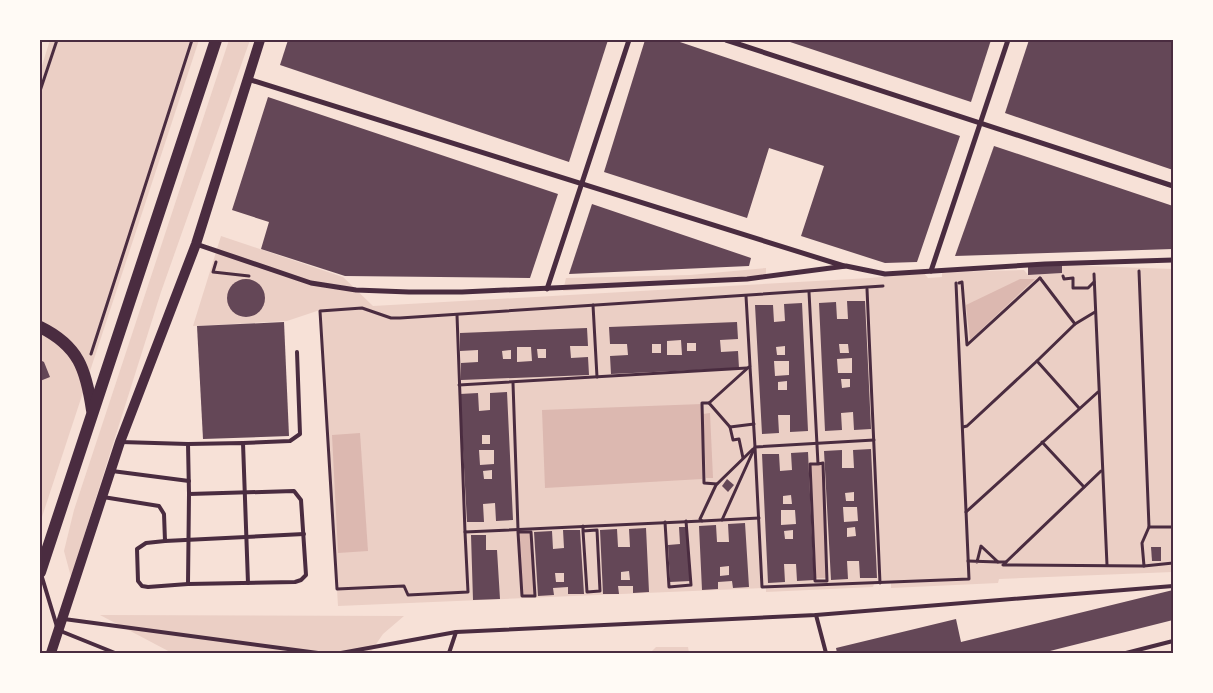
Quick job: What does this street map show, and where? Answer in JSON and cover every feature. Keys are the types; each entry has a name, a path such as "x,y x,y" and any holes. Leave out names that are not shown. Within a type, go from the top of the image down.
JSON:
{"main road":[{"path":"40,571 216,40"},
{"path":"51,653 120,442 196,244 260,40"},
{"path":"40,326 56,336 77,356 88,378 93,413"}],"street":[{"path":"547,289 629,40"},
{"path":"726,40 1173,186"},
{"path":"931,271 1008,40"},
{"path":"248,78 582,185 846,266 885,274 1045,264 1173,260"},
{"path":"196,244 311,282 356,290 462,292 547,289 747,279 846,266"}],"lane":[{"path":"120,442 188,444 290,440 300,434 297,352"},
{"path":"243,443 248,583"},
{"path":"188,444 188,584"},
{"path":"111,471 189,481"},
{"path":"189,494 294,491 300,500 304,534 307,569 301,580 142,586 138,582 137,549 146,543 304,534"},
{"path":"102,496 158,506 164,514 165,541"},
{"path":"40,571 58,630 115,653"},
{"path":"341,653 456,632 816,615 1173,586"},
{"path":"816,615 826,653"},
{"path":"62,619 318,653"},
{"path":"449,653 456,632"},
{"path":"1126,653 1173,641"}],"path":[{"path":"40,91 57,40"},
{"path":"86,348 91,355 133,229 192,40"},
{"path":"1094,270 1107,565"},
{"path":"1130,270 1139,270 1148,527 1142,543 1144,566"},
{"path":"1056,276 1073,278 1073,288 1088,288 1094,282"},
{"path":"746,296 762,587 969,579 955,283 962,282 967,345 1040,278 1048,277"},
{"path":"1040,278 1075,324"},
{"path":"457,315 468,592 408,595 404,586 337,589 320,311 362,308 391,318 867,289 885,286"},
{"path":"867,289 880,583"},
{"path":"809,292 818,464"},
{"path":"593,305 597,377"},
{"path":"963,427 967,426 1075,324 1095,311"},
{"path":"1037,361 1079,408"},
{"path":"459,385 749,367"},
{"path":"717,484 704,484 702,403 710,403 749,367"},
{"path":"513,382 518,530 522,596 535,596 531,532 518,530"},
{"path":"966,512 1098,392"},
{"path":"710,403 730,427 733,440 739,439 743,458"},
{"path":"730,427 754,424"},
{"path":"702,521 700,519 701,512 717,484 755,446 874,440"},
{"path":"1042,442 1084,487"},
{"path":"722,520 755,446"},
{"path":"810,464 823,464 828,583 815,581 810,464"},
{"path":"1102,471 1003,565 1144,566 1173,563"},
{"path":"465,532 759,518"},
{"path":"665,522 669,587 691,586 686,521"},
{"path":"583,526 587,592 600,591 597,530 584,531"},
{"path":"1148,527 1173,527"},
{"path":"977,562 981,546 998,562"},
{"path":"968,561 1006,562"}],"shaded area":[{"path":"50,40 199,40 40,523 40,72"},
{"path":"229,40 250,40 161,292 71,577 64,551 74,510"},
{"path":"221,236 343,277 373,306 870,278 924,273 928,278 942,277 942,272 1024,270 1028,275 1062,273 1062,265 1173,269 1173,572 999,579 998,583 891,588 891,583 874,584 873,587 766,592 766,588 338,606 320,310 287,321 193,326"},
{"path":"766,268 766,278 563,291 566,278 690,275"},
{"path":"1020,279 1035,279 970,340 966,305"},
{"path":"702,404 702,479 545,488 542,410"},
{"path":"710,413 713,478 706,478 703,414"},
{"path":"360,433 368,551 338,553 332,435"},
{"path":"822,464 827,578 816,578 811,465"},
{"path":"530,532 534,596 522,596 519,533"},
{"path":"100,615 404,616 383,634 370,653 172,653"},
{"path":"656,647 688,647 689,653 650,653"}],"building":[{"path":"288,40 608,40 569,162 280,65"},
{"path":"645,40 674,40 960,136 917,262 885,263 801,236 824,166 769,148 747,218 604,172"},
{"path":"784,40 991,40 971,102"},
{"path":"1029,40 1173,40 1173,170 1005,113"},
{"path":"268,97 558,194 530,278 345,276 261,249 269,222 232,210"},
{"path":"994,146 1173,206 1173,249 955,256"},
{"path":"592,204 751,258 749,266 569,274"},
{"path":"1062,265 1062,273 1028,275 1028,266"},
{"path":"246,279 260,284 265,298 260,312 246,317 232,312 227,298 232,284"},
{"path":"847,301 865,301 871,429 854,430 853,412 841,413 842,430 825,431 819,303 836,302 837,319 848,319","holes":["839,344 848,344 849,353 840,353","852,358 852,373 838,373 837,359","841,379 850,379 850,387 842,388"]},
{"path":"802,303 808,431 790,432 790,415 778,415 779,433 762,434 755,305 773,305 774,322 785,321 784,304","holes":["785,346 785,355 777,355 776,347","774,361 789,361 789,375 775,376","787,381 787,390 778,390 778,382"]},
{"path":"284,322 289,436 203,439 197,326"},
{"path":"737,322 738,339 720,340 721,352 738,351 739,368 611,374 610,356 628,355 627,344 610,344 609,327","holes":["681,340 682,355 667,355 667,341","687,343 696,343 696,351 687,351","652,344 661,344 661,353 652,353"]},
{"path":"587,328 588,346 570,346 571,358 588,357 589,375 461,380 461,363 478,362 478,350 460,351 460,333","holes":["517,347 531,347 532,361 517,362","537,349 546,349 546,358 538,358","511,350 511,359 503,359 502,351"]},
{"path":"40,360 44,362 50,377 40,381"},
{"path":"507,392 513,520 496,521 495,503 483,504 484,522 467,522 460,394 478,393 479,411 490,410 490,393","holes":["482,435 490,435 490,444 482,444","479,450 494,450 494,464 480,465","492,470 492,479 484,479 483,471"]},
{"path":"871,449 877,578 860,578 859,561 847,561 848,579 831,580 824,451 842,450 842,468 854,468 853,450","holes":["854,492 854,501 846,501 845,493","843,507 857,507 858,521 844,522","855,527 856,536 847,537 847,528"]},
{"path":"808,452 814,580 797,581 796,564 784,564 785,582 768,583 762,454 779,454 780,471 792,470 791,453","holes":["791,495 792,504 783,504 783,496","781,510 795,510 796,524 781,525","793,530 793,539 785,539 784,531"]},
{"path":"727,479 734,485 728,492 722,486"},
{"path":"745,523 749,587 733,588 732,581 718,582 718,589 702,590 699,526 716,525 717,542 729,542 728,524","holes":["729,566 729,575 720,576 720,567"]},
{"path":"679,527 687,527 690,581 670,582 668,545 680,544"},
{"path":"646,528 649,592 633,593 633,586 618,586 619,594 603,594 600,530 617,529 618,547 630,547 629,529","holes":["629,571 630,580 621,580 621,572"]},
{"path":"563,530 580,530 584,594 568,594 568,587 553,588 554,595 538,596 534,532 552,531 553,549 564,548","holes":["555,573 564,573 564,582 556,582"]},
{"path":"471,535 486,535 486,550 497,550 500,599 473,600"},
{"path":"1151,547 1161,547 1161,561 1152,561"},
{"path":"1173,590 1173,620 1042,653 837,653 836,648 956,619 961,642"}]}
